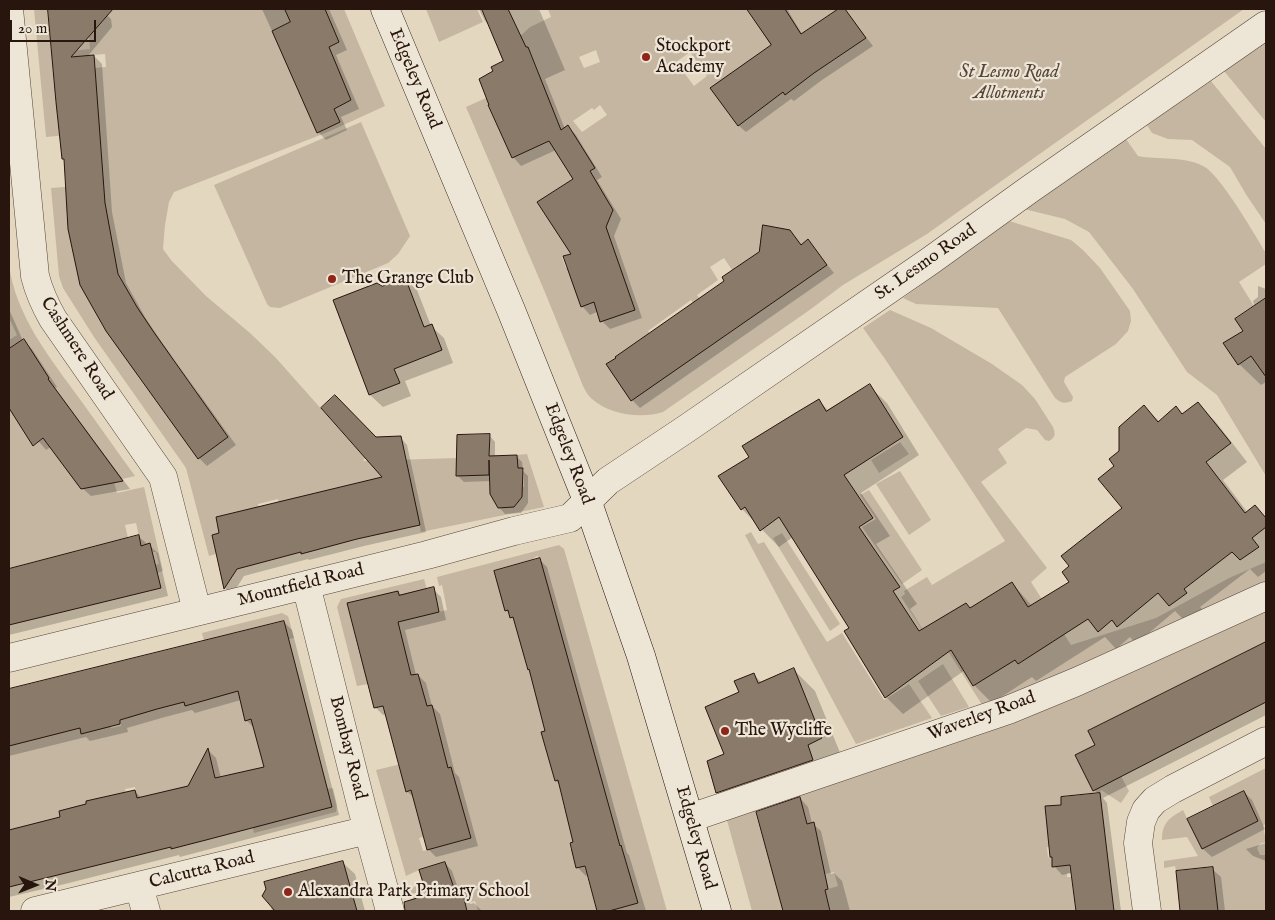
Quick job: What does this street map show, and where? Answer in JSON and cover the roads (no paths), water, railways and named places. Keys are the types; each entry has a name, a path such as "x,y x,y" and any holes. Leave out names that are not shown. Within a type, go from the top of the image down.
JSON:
{"street":[{"name":"Cashmere Road","path":"9,9 34,267 38,288 53,320 163,477 197,611"},
{"name":"Edgeley Road","path":"384,9 511,310 587,500 641,656 717,911"},
{"name":"St. Lesmo Road","path":"587,500 608,481 930,261 1266,25"},
{"name":"Mountfield Road","path":"9,658 570,518 587,500"},
{"name":"Bombay Road","path":"306,585 390,911"},
{"name":"Waverley Road","path":"690,818 1008,710 1076,682 1266,596"},
{"path":"1147,911 1138,843 1141,822 1146,810 1155,800 1172,789 1266,742"},
{"name":"Calcutta Road","path":"35,911 142,899 368,830"}],"place":[{"name":"Stockport Academy","path":"646,57"},
{"name":"The Grange Club","path":"332,279"},
{"name":"The Wycliffe","path":"725,731"},
{"name":"Alexandra Park Primary School","path":"288,892"}],"park label":[{"name":"St Lesmo Road Allotments","path":"1009,83"}]}
